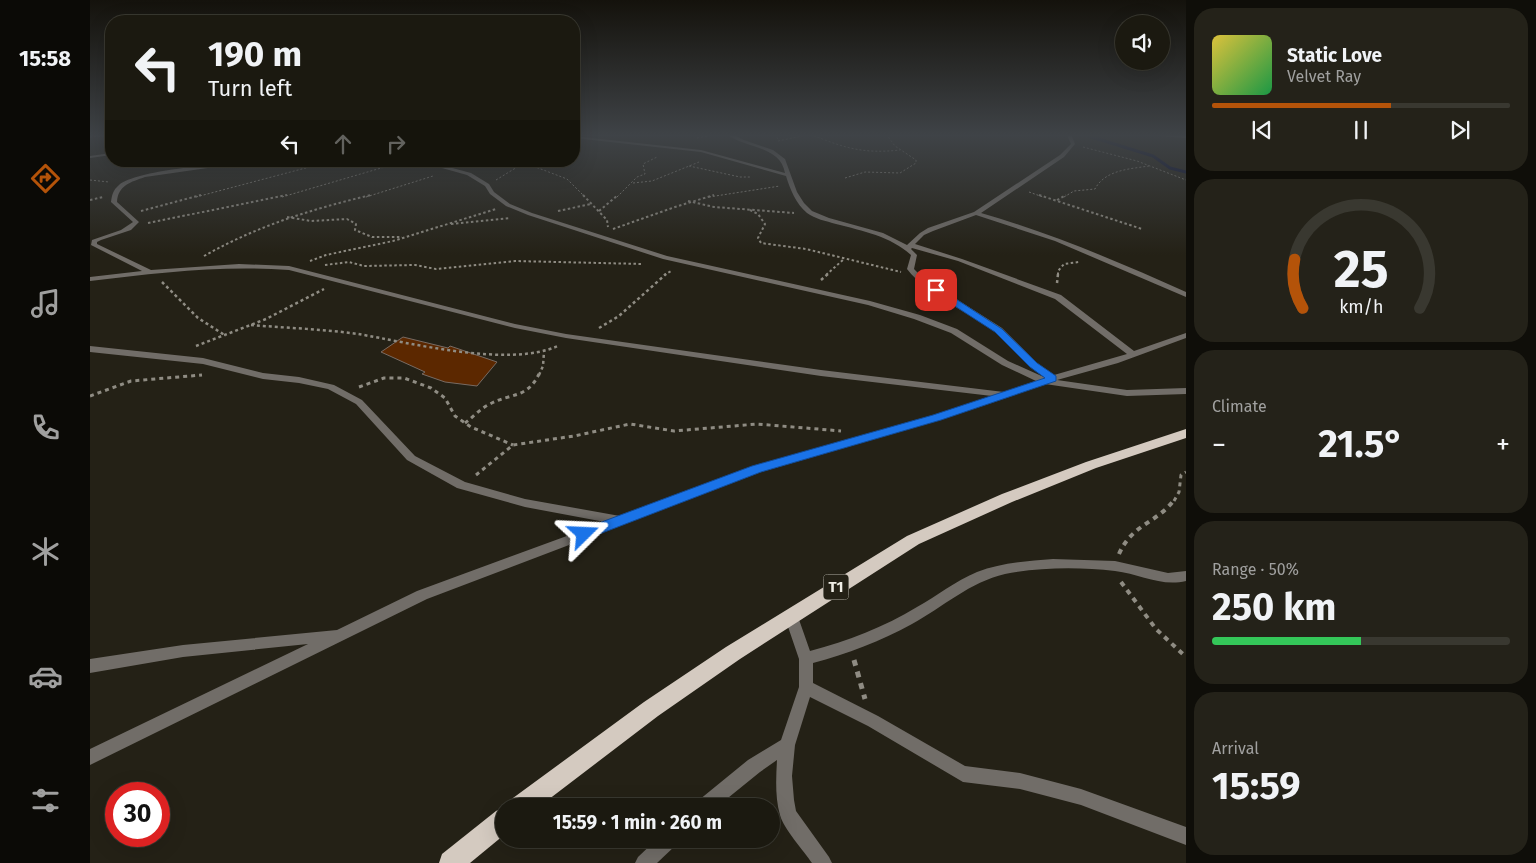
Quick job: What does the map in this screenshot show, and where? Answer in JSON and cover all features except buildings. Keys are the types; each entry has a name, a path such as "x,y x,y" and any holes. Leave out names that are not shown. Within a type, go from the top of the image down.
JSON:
{"highway":[{"name":"T1","path":"531,798 651,709 791,615 913,540 1007,498 1058,478 1186,434"},
{"path":"451,863 495,826"}],"street":[{"path":"153,272 94,245 94,241 135,225 136,222 114,202 117,188 126,182 157,174"},
{"path":"469,174 487,186 492,193 508,206 530,214 685,264 870,304 917,317 954,331 1005,363 1048,380 1127,393 1186,391"},
{"path":"909,246 926,230 963,220 1035,174"},
{"path":"788,175 802,205 813,215 873,232 909,246 960,260 1058,297 1133,354"},
{"path":"976,213 1028,227 1098,255 1186,295"},
{"path":"909,246 914,255 910,269 920,280 998,330 1048,380"},
{"path":"90,279 189,268 265,266 289,268 515,326 566,336 822,373 1006,395"},
{"path":"90,757 422,596 757,469 1006,395 1186,335"},
{"path":"90,349 203,361 263,376 299,380 332,387 359,402 411,458 462,485 525,503 621,520"},
{"path":"806,659 851,647 882,634 923,612 970,581 991,573 1058,565 1086,564 1118,566 1166,577 1186,576"},
{"path":"791,615 806,659 806,687 787,745 784,776 788,814 823,863"},
{"path":"90,666 184,651 342,634"},
{"path":"806,687 873,721 963,774 1020,781 1082,797 1186,836"},
{"path":"715,798 754,766 787,745"},
{"path":"644,863 660,848"}],"path":[{"path":"129,216 283,174"},
{"path":"135,225 186,218 344,181 365,174"},
{"path":"189,268 204,256 241,235 286,217 394,190 434,174"},
{"path":"487,186 506,174"},
{"path":"555,174 567,179 599,211 607,220 608,230 688,201 724,191 793,186"},
{"path":"599,211 633,183 637,177 644,174"},
{"path":"633,183 652,181 669,174"},
{"path":"845,178 857,174"},
{"path":"1057,200 1074,191 1095,189 1098,182 1113,174"},
{"path":"1171,174 1186,180"},
{"path":"90,180 109,182 117,188"},
{"path":"1014,188 1057,200 1114,222 1142,229"},
{"path":"688,201 714,207 813,215"},
{"path":"443,225 591,204"},
{"path":"289,268 326,255 374,246 508,206"},
{"path":"750,210 758,214 765,224 758,238 761,243 806,249 901,273 920,280"},
{"path":"286,217 311,221 347,219 356,224 355,230 360,234 371,237 407,236"},
{"path":"1058,297 1056,285 1058,271 1064,264 1090,260 1098,255"},
{"path":"809,291 845,259"},
{"path":"305,273 337,262 378,267 415,265 436,269 514,261 644,264"},
{"path":"566,336 596,330 614,322 658,278 685,264"},
{"path":"153,272 191,312 226,336"},
{"path":"190,348 251,325 308,299 338,281"},
{"path":"251,325 356,334 442,349 520,355 544,352 580,338"},
{"path":"465,423 491,403 520,395 536,380 543,366 544,352"},
{"path":"90,396 131,381 146,378 210,376"},
{"path":"342,393 384,378 404,378 431,388 445,398 455,416 465,423 513,444"},
{"path":"462,485 513,444 529,440 574,436 630,424 674,430 757,424 798,426 876,435"},
{"path":"1186,472 1181,475 1179,494 1172,503 1133,531 1121,546 1118,566 1120,579 1129,594 1156,628 1186,657"},
{"path":"851,647 860,684 873,721"}],"route":[{"path":"584,534 757,469 937,418 1053,378 1034,365 998,330 936,290"}]}
